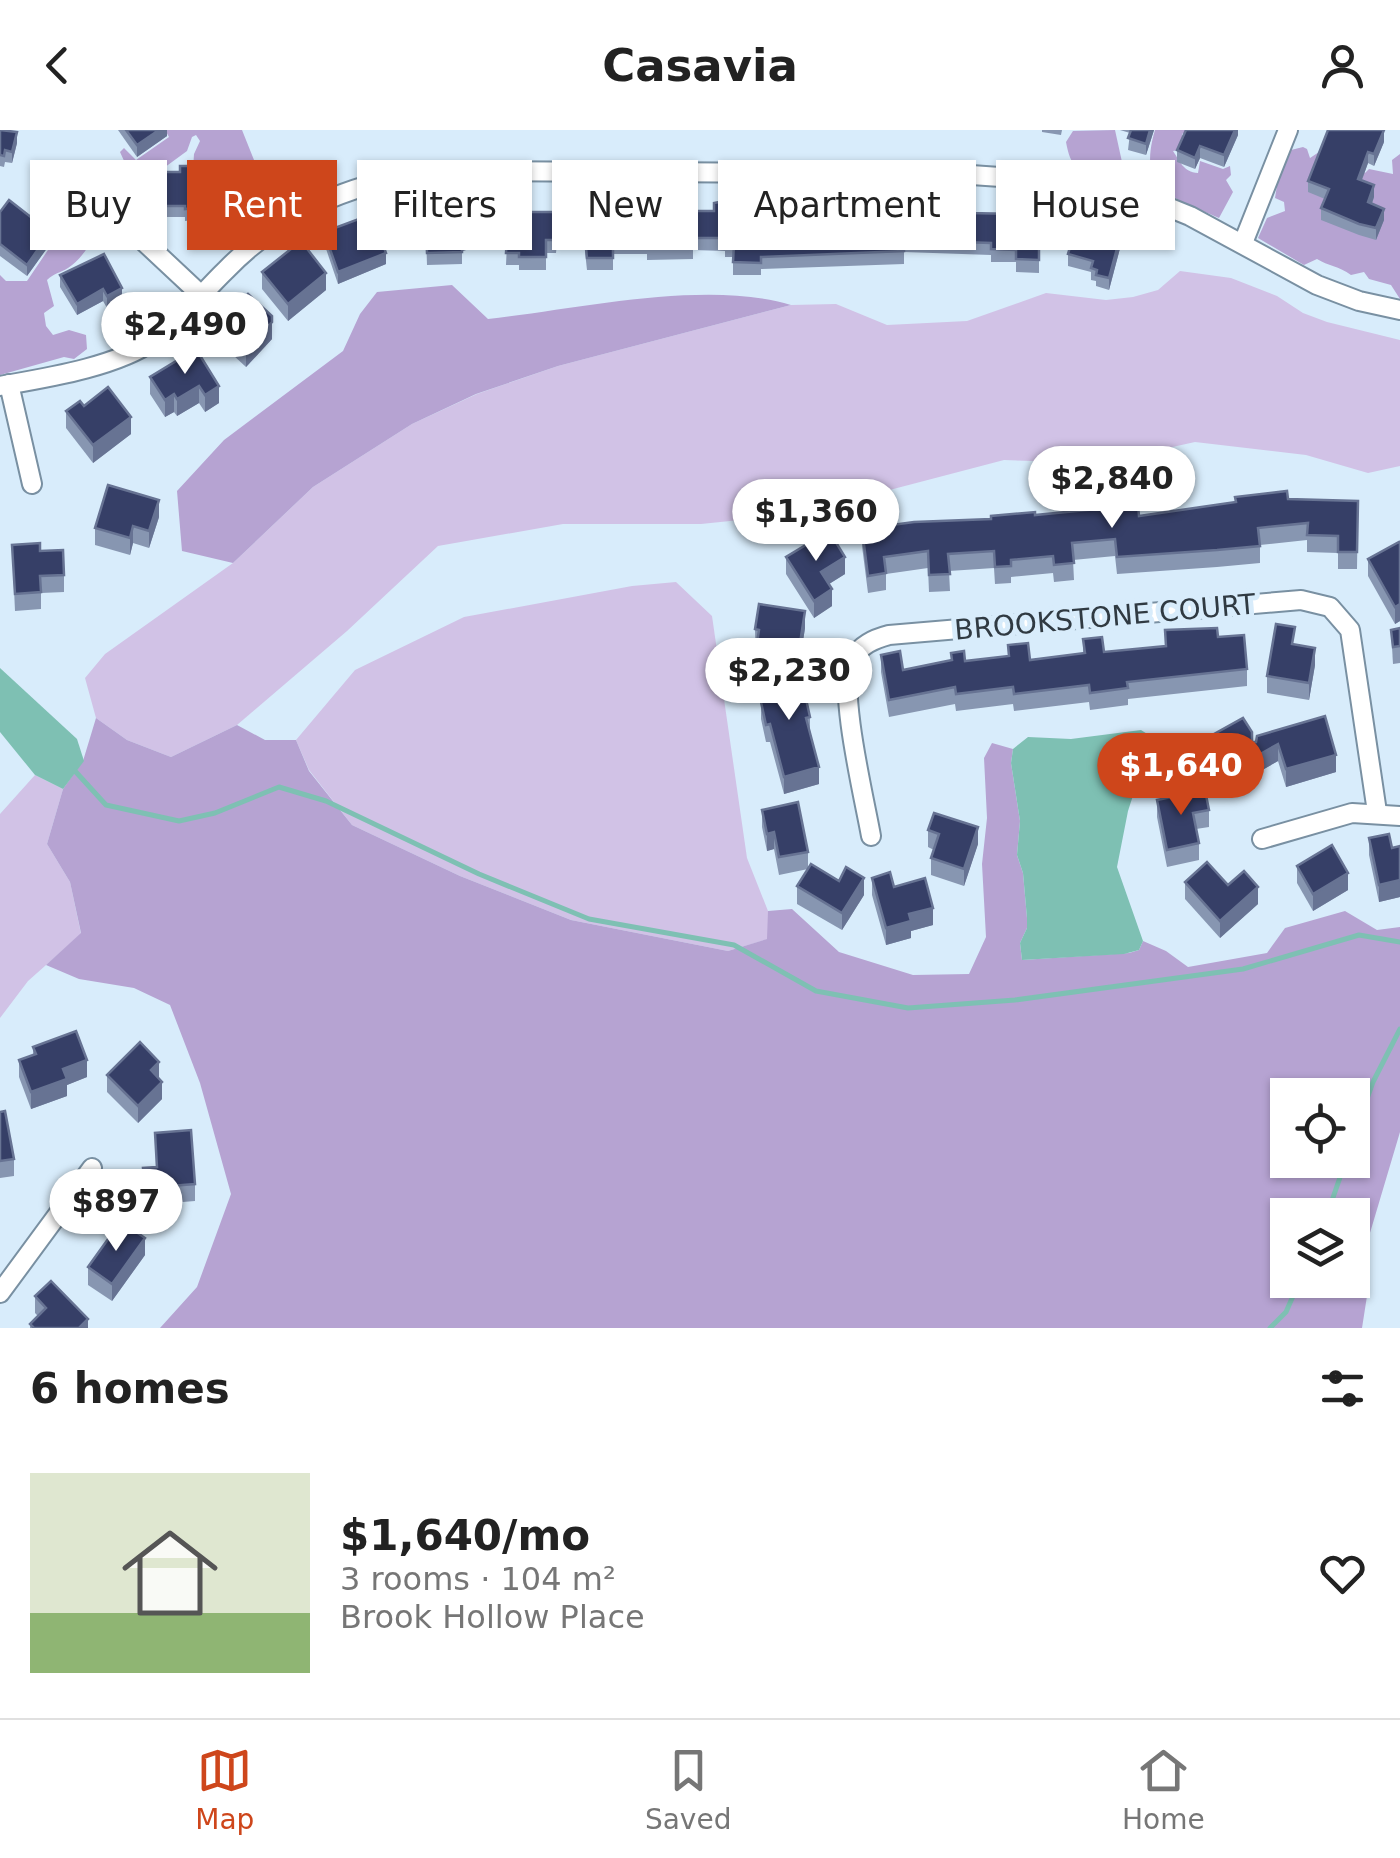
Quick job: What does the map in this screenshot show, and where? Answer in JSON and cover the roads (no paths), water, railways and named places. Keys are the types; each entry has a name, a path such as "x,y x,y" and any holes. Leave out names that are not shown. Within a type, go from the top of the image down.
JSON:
{"street":[{"path":"1243,243 1288,130"},
{"path":"32,484 5,385 132,352 161,334 254,242 314,204 357,187 415,174 445,171 1027,177 1074,182 1140,198 1190,216 1316,284 1359,301 1400,310"},
{"path":"153,250 201,295"},
{"name":"BROOKSTONE COURT","path":"871,836 846,689 852,659 874,638 1301,600 1330,607 1350,630 1376,812"},
{"path":"1262,839 1330,818 1376,812 1400,816"},
{"path":"0,1293 92,1168"}],"waterway":[{"path":"75,771 106,805 179,821 215,813 279,787 326,801 479,874 589,919 734,945 816,991 908,1008 1015,1000 1243,969 1359,935 1400,942"},
{"path":"1370,1090 1400,1029"},
{"path":"1333,1198 1340,1178"},
{"path":"1270,1328 1286,1312 1292,1298"}]}
